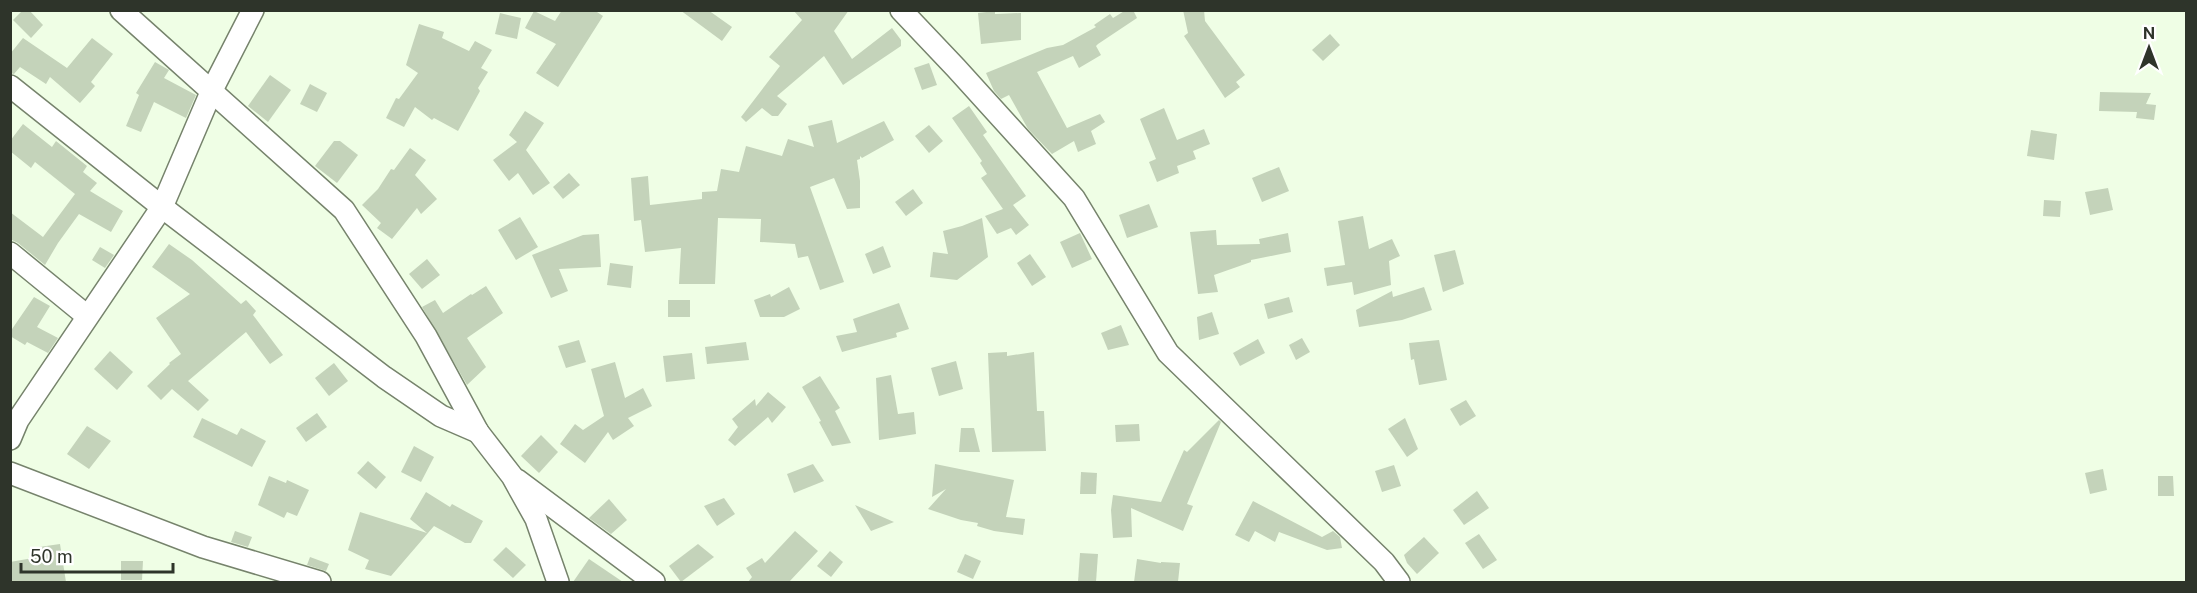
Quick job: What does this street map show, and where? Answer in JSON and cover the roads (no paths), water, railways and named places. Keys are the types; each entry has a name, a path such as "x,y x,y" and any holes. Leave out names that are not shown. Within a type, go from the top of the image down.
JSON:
{"street":[{"path":"122,10 344,210 426,336 478,432 512,476 536,519 558,582"},
{"path":"13,424 162,207 212,90 253,10"},
{"path":"901,10 1074,198 1168,352 1384,562 1399,582"},
{"path":"10,86 162,207 384,377 441,416 478,432"},
{"path":"10,253 87,316"},
{"path":"10,473 203,547 320,582"},
{"path":"512,476 654,582"}]}
